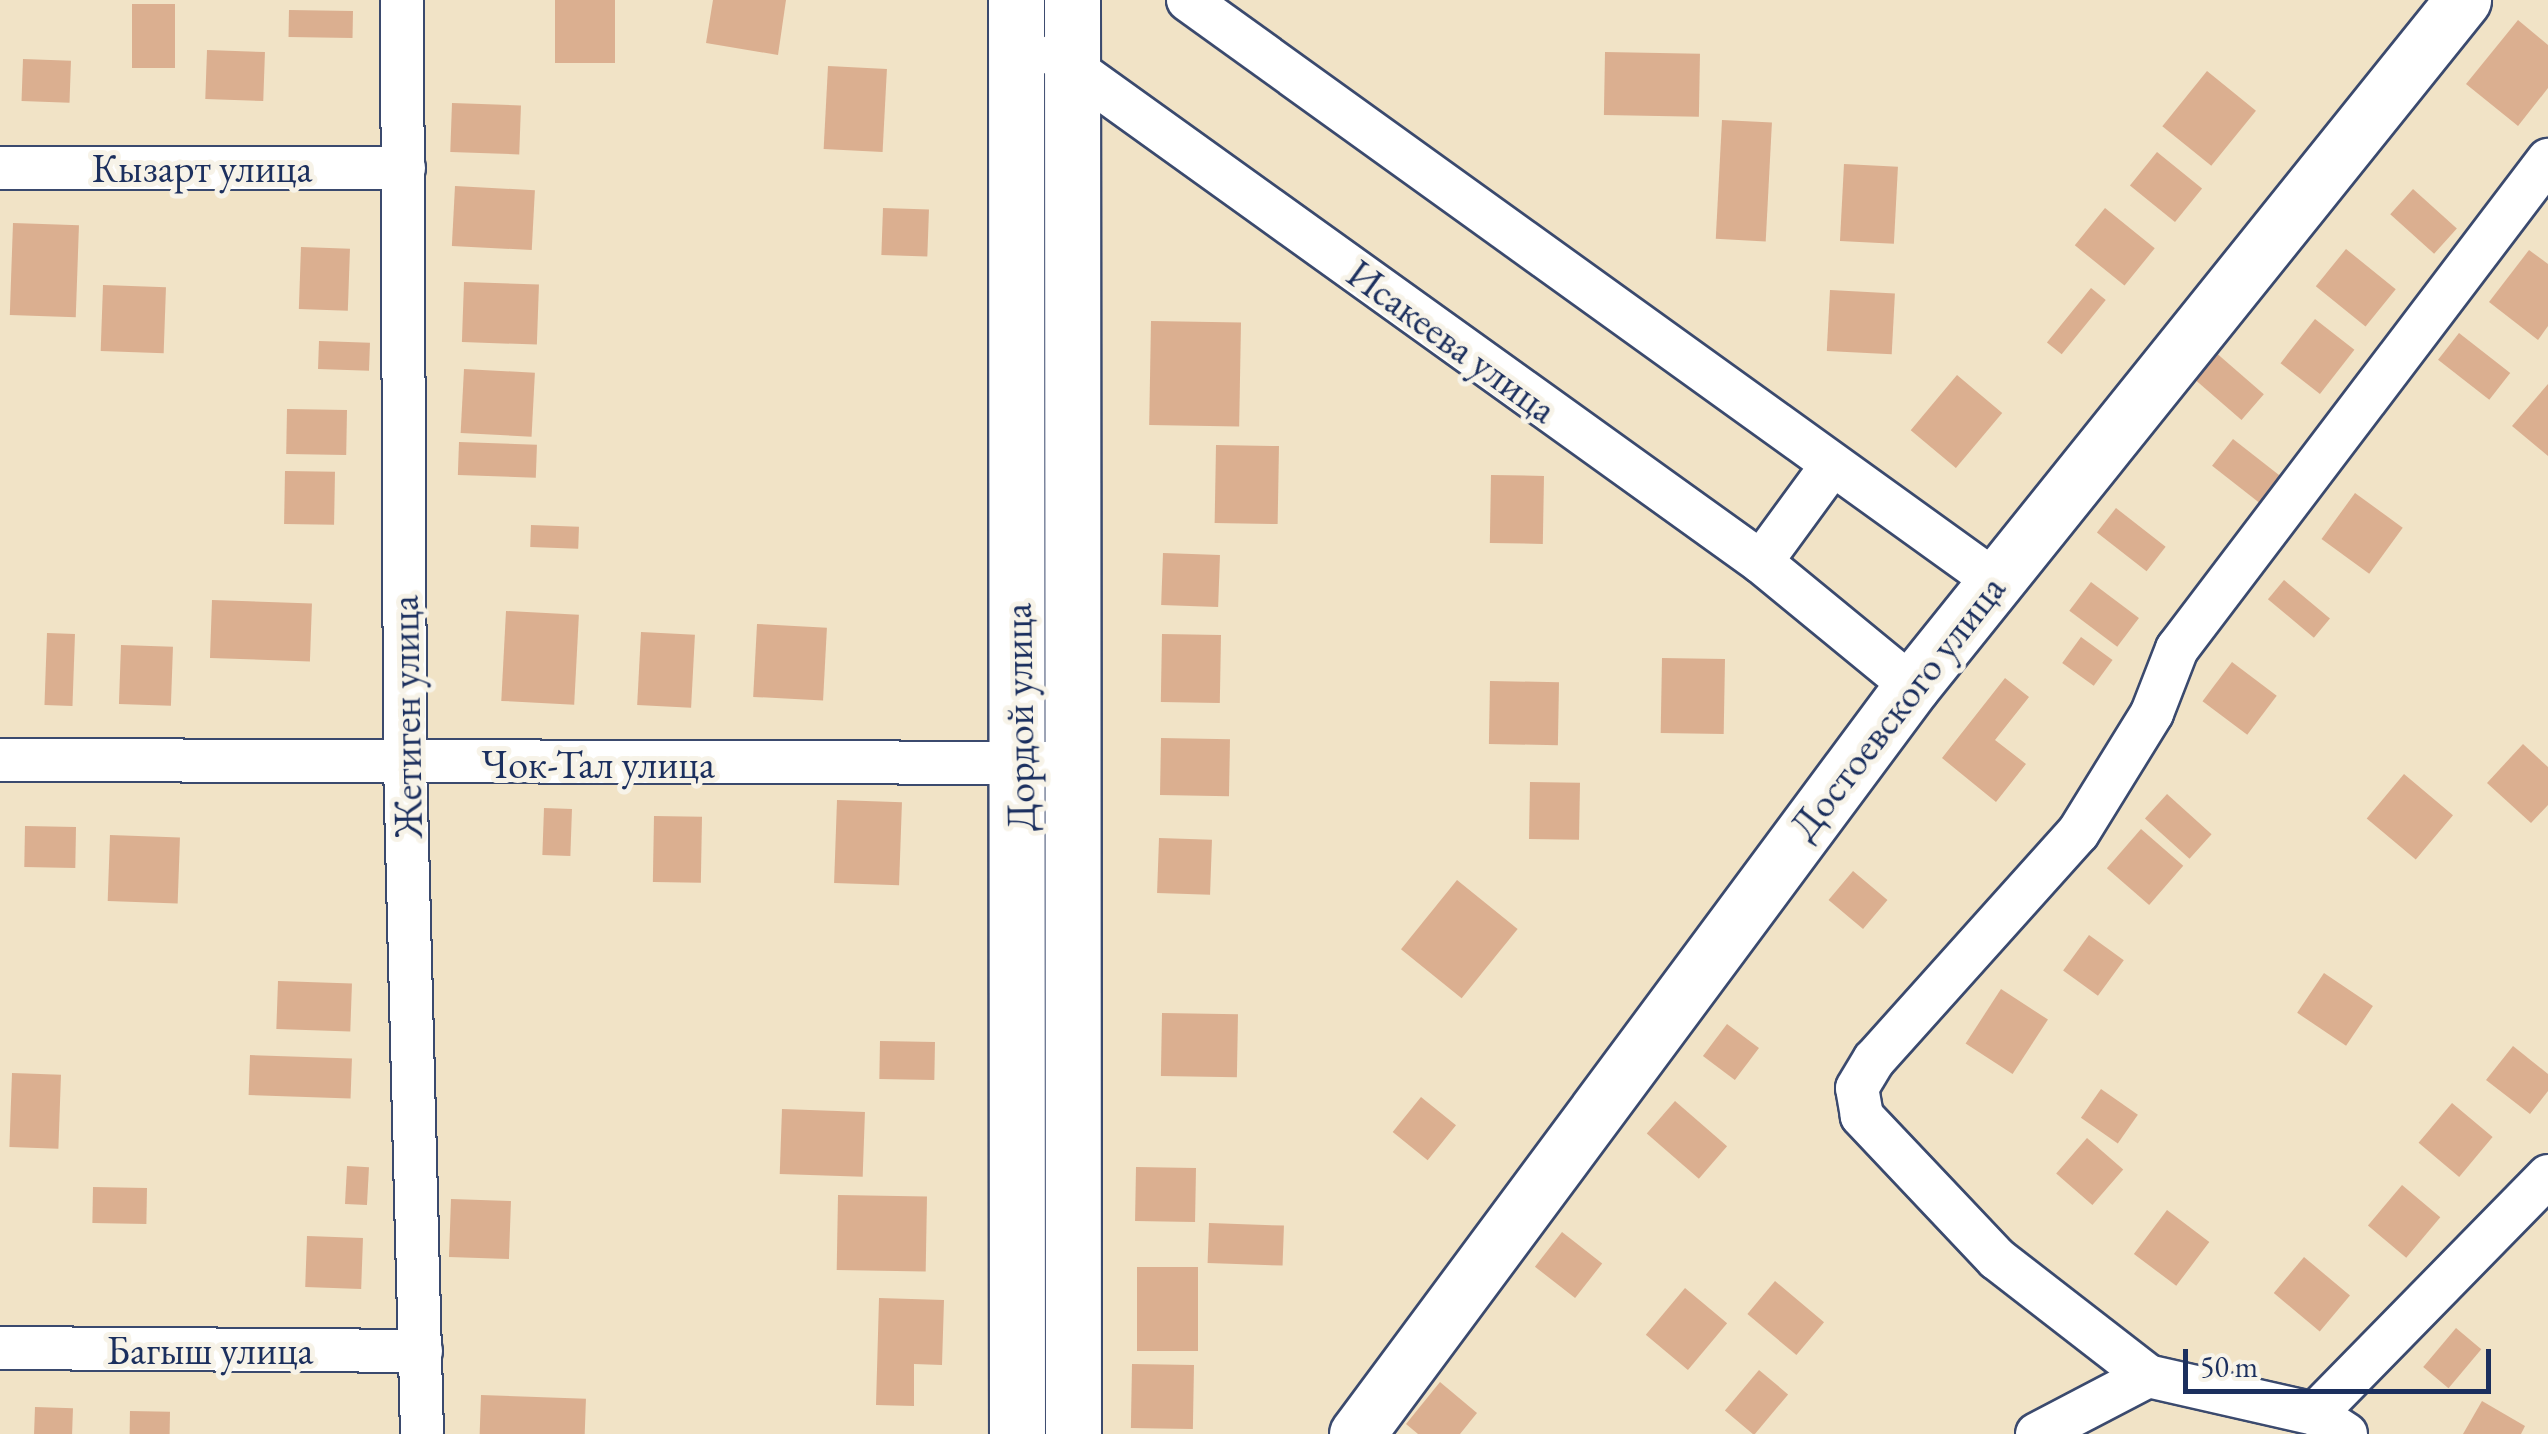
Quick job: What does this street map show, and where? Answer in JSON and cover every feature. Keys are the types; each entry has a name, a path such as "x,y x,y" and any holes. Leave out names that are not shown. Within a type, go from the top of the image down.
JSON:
{"street":[{"name":"Жетиген улица","path":"402,0 405,763 422,1434"},
{"name":"Дордой улица","path":"1072,0 1074,1434"},
{"path":"1188,0 1995,582"},
{"name":"Достоевского улица","path":"1357,1434 1912,686 2462,0"},
{"name":"Дордой улица","path":"1007,7 1018,764 1017,1434"},
{"name":"Исакеева улица","path":"1007,7 1073,69 1762,562 1912,686"},
{"path":"2548,160 2176,648 2152,713 2078,833 1874,1060 1857,1088 1862,1116 1884,1143 1997,1259 2148,1376 2330,1424 2548,1176"},
{"name":"Кызарт улица","path":"0,168 404,168"},
{"path":"1762,562 1832,466"},
{"name":"Чок-Тал улица","path":"0,760 1076,763"},
{"name":"Багыш улица","path":"0,1348 421,1351"},
{"path":"2036,1434 2148,1376"}],"building":[{"path":"555,0 615,0 615,63 555,63"},
{"path":"713,0 786,0 778,55 706,43"},
{"path":"132,4 175,4 175,68 132,68"},
{"path":"289,10 353,11 353,38 289,37"},
{"path":"2518,20 2548,45 2548,88 2518,126 2466,84"},
{"path":"207,50 265,52 263,101 205,99"},
{"path":"1605,52 1700,54 1699,117 1604,115"},
{"path":"23,59 71,61 70,103 22,101"},
{"path":"828,66 887,69 883,152 824,149"},
{"path":"2207,71 2256,111 2211,166 2162,126"},
{"path":"452,103 521,105 519,154 450,152"},
{"path":"1722,120 1772,123 1766,241 1716,239"},
{"path":"2157,152 2202,189 2175,222 2130,185"},
{"path":"1844,164 1898,167 1894,244 1840,241"},
{"path":"455,186 535,190 532,250 452,246"},
{"path":"2413,189 2457,228 2434,254 2390,214"},
{"path":"883,208 929,210 927,257 881,255"},
{"path":"2105,208 2155,248 2125,286 2075,245"},
{"path":"13,223 79,225 76,317 10,315"},
{"path":"301,247 350,249 348,311 299,309"},
{"path":"2346,249 2396,289 2366,327 2316,286"},
{"path":"2529,250 2548,264 2548,326 2538,340 2489,302"},
{"path":"464,282 539,285 537,345 462,342"},
{"path":"103,285 166,287 164,353 101,351"},
{"path":"2091,288 2106,300 2062,354 2047,342"},
{"path":"1830,290 1895,293 1892,354 1827,351"},
{"path":"2315,319 2354,350 2320,394 2281,363"},
{"path":"1151,321 1241,323 1239,427 1149,425"},
{"path":"2459,333 2510,373 2489,400 2438,360"},
{"path":"319,341 370,343 369,371 318,369"},
{"path":"2214,351 2264,394 2242,420 2192,377"},
{"path":"464,369 535,373 532,437 461,433"},
{"path":"1957,375 2002,413 1956,468 1911,430"},
{"path":"2548,384 2548,456 2512,426"},
{"path":"287,409 347,410 346,455 286,454"},
{"path":"2233,439 2282,477 2261,504 2212,466"},
{"path":"459,442 537,445 536,478 458,475"},
{"path":"1216,445 1279,446 1278,524 1215,523"},
{"path":"285,471 335,472 334,525 284,524"},
{"path":"1491,475 1544,476 1543,544 1490,543"},
{"path":"2355,493 2403,528 2369,574 2321,539"},
{"path":"2116,508 2166,547 2147,571 2097,532"},
{"path":"531,525 579,527 578,549 530,547"},
{"path":"1163,553 1220,555 1218,607 1161,605"},
{"path":"2284,580 2330,619 2314,638 2268,599"},
{"path":"2091,582 2139,618 2117,647 2069,611"},
{"path":"212,600 312,603 310,661 210,658"},
{"path":"506,611 579,615 574,705 501,701"},
{"path":"757,624 827,628 823,701 753,697"},
{"path":"641,632 695,635 691,708 637,705"},
{"path":"47,633 75,634 72,706 44,705"},
{"path":"1162,634 1221,635 1220,703 1161,702"},
{"path":"2081,637 2113,660 2094,686 2062,663"},
{"path":"121,645 173,647 171,706 119,704"},
{"path":"1662,658 1725,659 1724,734 1661,733"},
{"path":"2232,662 2277,696 2247,735 2203,701"},
{"path":"2005,678 2029,697 1995,740 2026,764 1996,802 1942,758"},
{"path":"1490,681 1559,682 1558,745 1489,744"},
{"path":"1161,738 1230,739 1229,796 1160,795"},
{"path":"2523,744 2548,767 2548,805 2531,823 2487,783"},
{"path":"2404,774 2453,815 2416,860 2367,818"},
{"path":"1530,782 1580,783 1579,840 1529,839"},
{"path":"2167,794 2212,834 2190,859 2145,819"},
{"path":"837,800 902,802 899,885 834,883"},
{"path":"544,808 572,809 570,856 542,855"},
{"path":"654,816 702,817 701,883 653,882"},
{"path":"25,826 76,827 75,868 24,867"},
{"path":"2141,829 2183,866 2149,905 2107,868"},
{"path":"110,835 180,837 178,903 108,901"},
{"path":"1159,838 1212,840 1210,895 1157,893"},
{"path":"1853,871 1887,900 1863,929 1829,900"},
{"path":"1457,880 1518,929 1462,998 1401,949"},
{"path":"2089,935 2124,960 2098,996 2063,971"},
{"path":"2324,973 2373,1006 2346,1046 2297,1013"},
{"path":"278,981 352,984 350,1032 276,1029"},
{"path":"2001,989 2048,1019 2013,1074 1966,1044"},
{"path":"1162,1013 1238,1014 1237,1077 1161,1076"},
{"path":"1727,1024 1759,1048 1735,1080 1703,1056"},
{"path":"880,1041 935,1042 934,1080 879,1079"},
{"path":"2513,1046 2548,1074 2548,1091 2530,1114 2486,1080"},
{"path":"250,1055 352,1059 351,1099 249,1095"},
{"path":"12,1073 61,1075 58,1149 9,1147"},
{"path":"2101,1089 2138,1115 2118,1143 2081,1118"},
{"path":"1421,1097 1456,1125 1428,1160 1393,1132"},
{"path":"1675,1101 1727,1146 1699,1179 1647,1133"},
{"path":"2452,1103 2493,1137 2459,1177 2419,1143"},
{"path":"782,1109 865,1112 863,1177 780,1174"},
{"path":"2087,1138 2123,1169 2092,1205 2056,1173"},
{"path":"347,1166 369,1167 367,1205 345,1204"},
{"path":"1136,1167 1196,1168 1195,1222 1135,1221"},
{"path":"2402,1185 2440,1217 2406,1258 2368,1226"},
{"path":"93,1187 147,1188 146,1224 92,1223"},
{"path":"838,1195 927,1197 926,1272 837,1270"},
{"path":"451,1199 511,1201 509,1259 449,1257"},
{"path":"2167,1210 2209,1242 2176,1286 2134,1254"},
{"path":"1209,1223 1284,1226 1283,1266 1208,1263"},
{"path":"1562,1232 1602,1263 1575,1298 1535,1267"},
{"path":"307,1236 363,1238 361,1289 305,1287"},
{"path":"2304,1257 2350,1296 2320,1332 2274,1293"},
{"path":"1137,1267 1198,1267 1198,1351 1137,1351"},
{"path":"1775,1281 1824,1322 1796,1355 1747,1314"},
{"path":"1685,1288 1727,1323 1688,1370 1646,1335"},
{"path":"879,1298 944,1300 942,1365 914,1364 914,1406 876,1405"},
{"path":"2456,1328 2481,1349 2448,1388 2423,1367"},
{"path":"1132,1364 1194,1365 1193,1429 1131,1428"},
{"path":"1759,1370 1788,1394 1755,1434 1725,1411"},
{"path":"1440,1382 1477,1413 1460,1434 1418,1434 1406,1424"},
{"path":"481,1395 586,1399 585,1434 480,1434"},
{"path":"2482,1401 2525,1426 2521,1434 2463,1434"},
{"path":"35,1407 73,1408 72,1434 34,1434"},
{"path":"130,1411 170,1412 170,1434 130,1434"}]}
